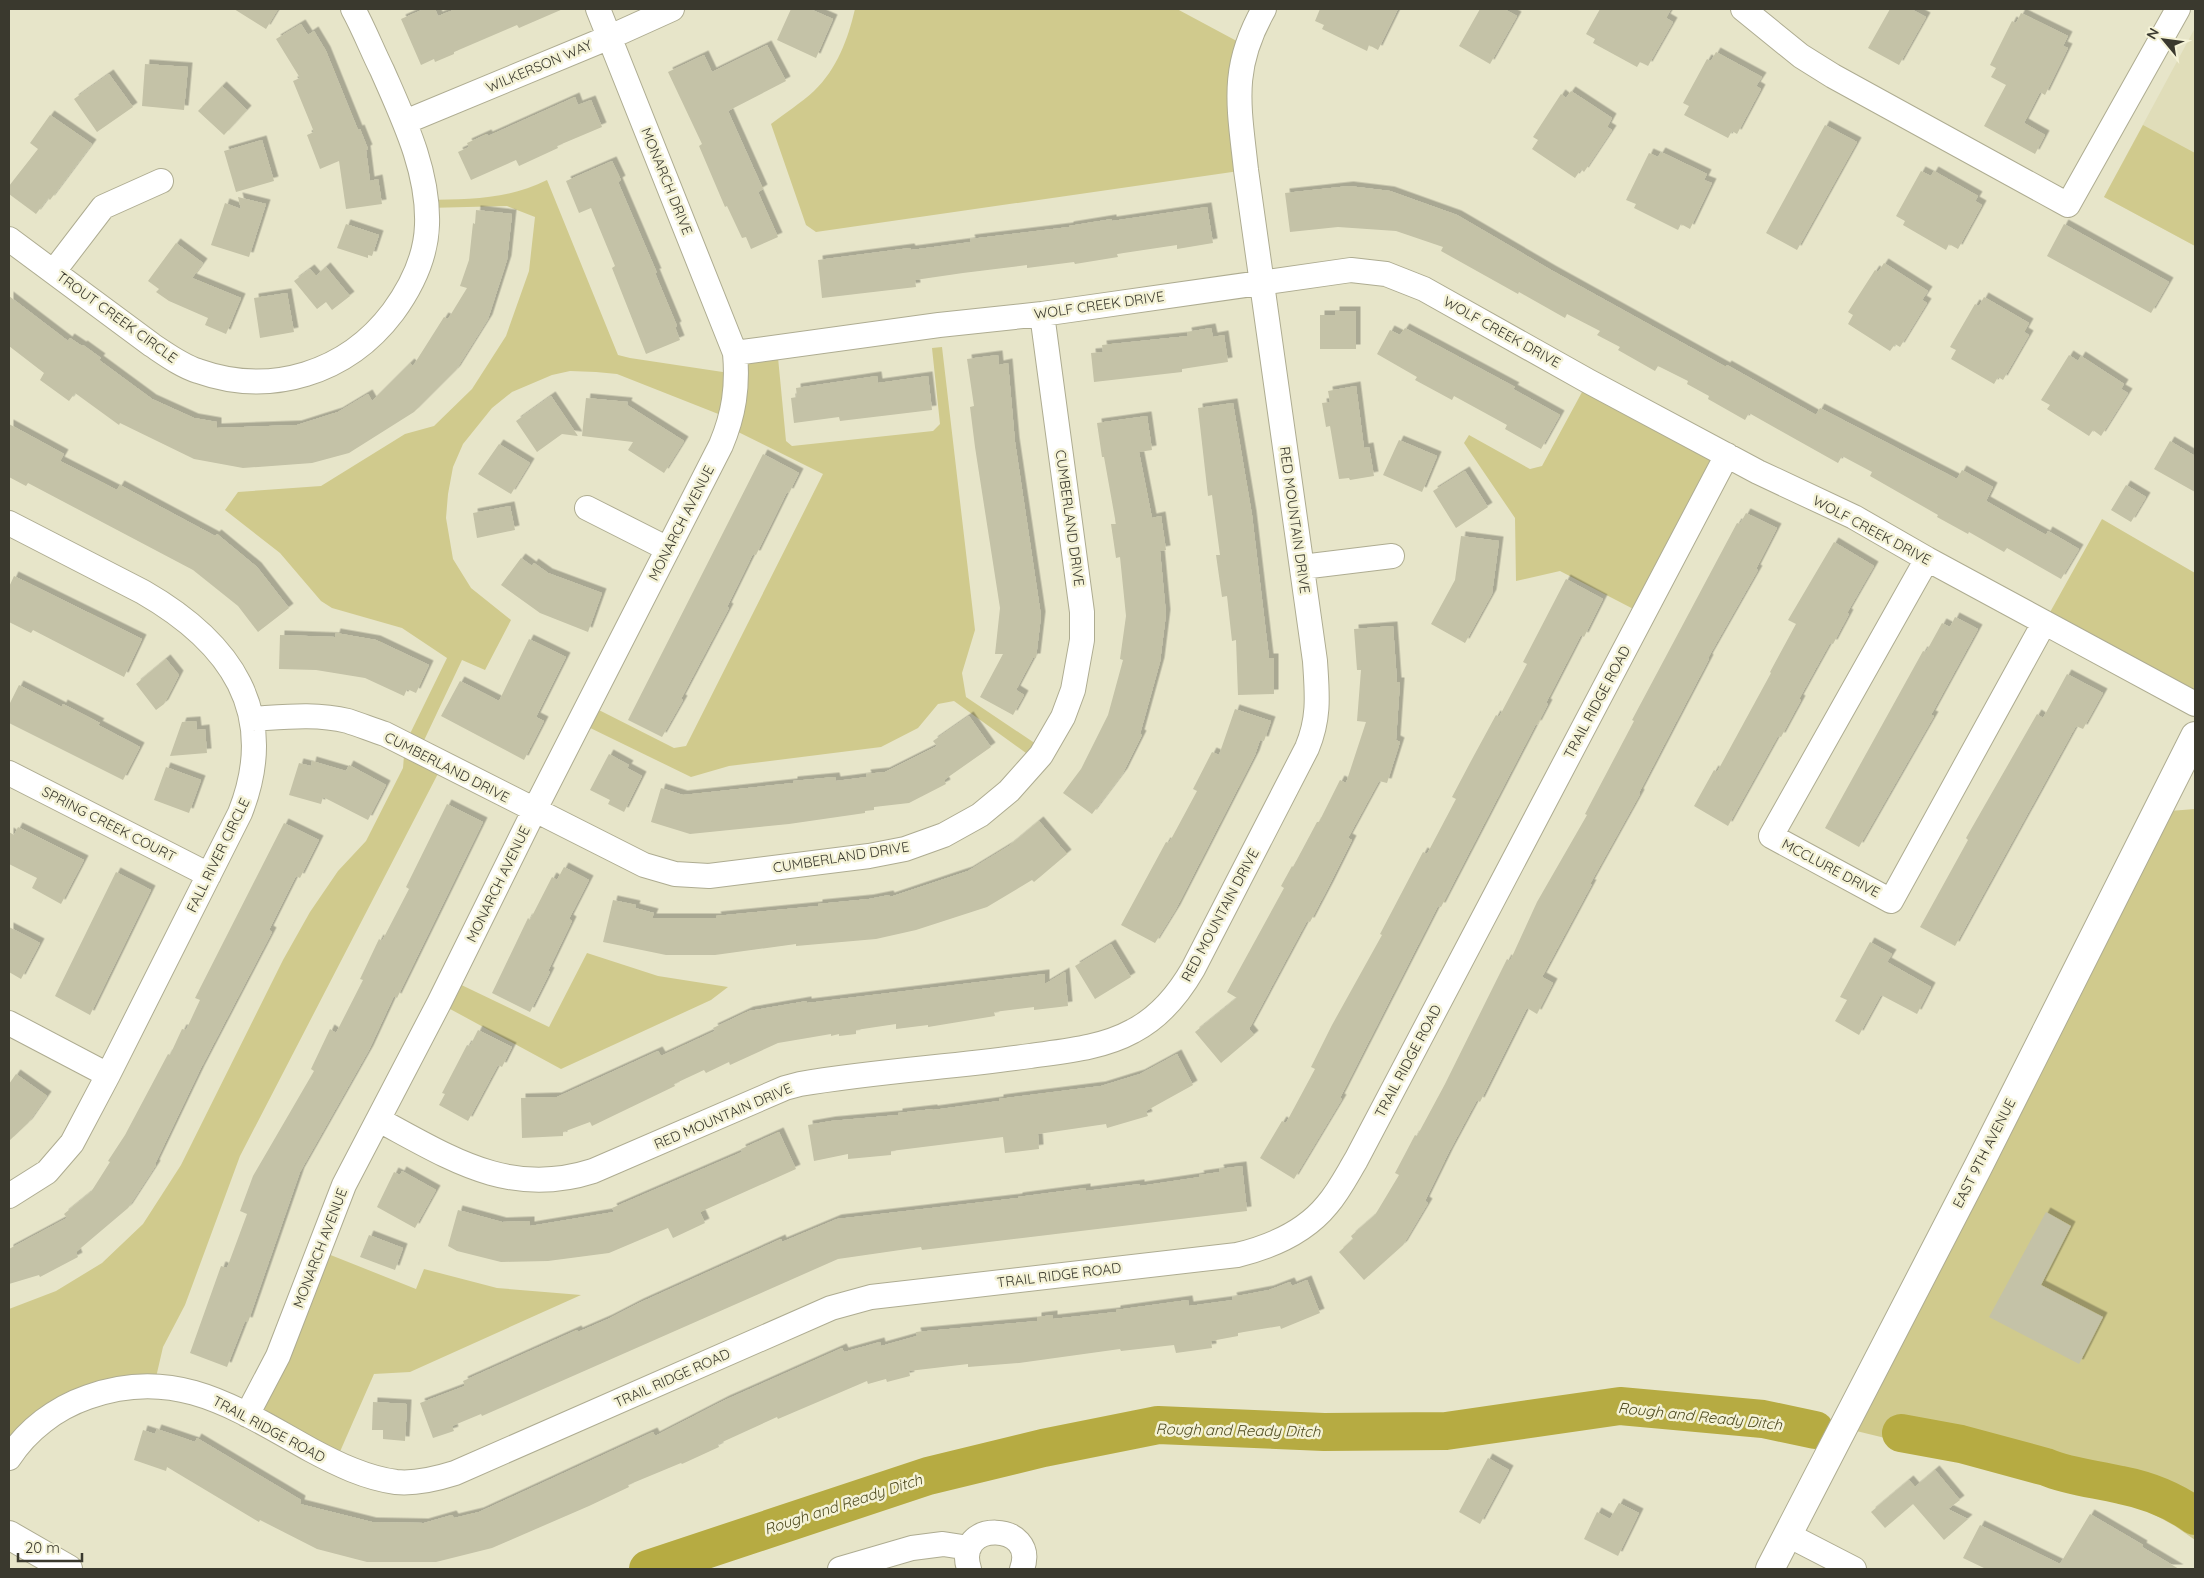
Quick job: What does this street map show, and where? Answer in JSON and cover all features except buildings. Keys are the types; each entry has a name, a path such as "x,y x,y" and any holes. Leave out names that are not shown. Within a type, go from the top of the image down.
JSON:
{"main road":[{"name":"EAST 9TH AVENUE","path":"1770,1569 1973,1176 2195,736"},
{"path":"9,1536 68,1569"}],"street":[{"name":"TROUT CREEK CIRCLE","path":"9,239 164,353 197,371 237,380 266,381 303,376 341,360 371,338 399,303 417,272 426,238 425,189 405,122 353,9"},
{"name":"MONARCH DRIVE","path":"598,9 735,353"},
{"name":"WILKERSON WAY","path":"405,122 610,37 672,9"},
{"name":"RED MOUNTAIN DRIVE","path":"379,1120 454,1159 487,1172 525,1180 563,1179 593,1171 784,1088 800,1084 1078,1049 1098,1044 1132,1032 1146,1023 1168,1004 1185,983 1312,736 1317,713 1317,681 1246,170 1238,98 1242,62 1246,46 1264,9"},
{"path":"1743,9 1801,56 1833,76 2068,205 2178,9"},
{"path":"54,272 102,208 161,181"},
{"name":"WOLF CREEK DRIVE","path":"735,353 939,325 1042,314 1351,270 1376,272 1402,279 1424,288 1588,381 1758,472 1854,517 1927,559 2195,704"},
{"name":"CUMBERLAND DRIVE","path":"252,720 299,715 348,721 385,734 644,865 674,874 709,876 869,856 904,850 963,826 1010,791 1041,755 1063,717 1075,682 1082,640 1081,599 1042,314"},
{"name":"MONARCH AVENUE","path":"247,1415 278,1356 344,1185 379,1120 720,445 731,419 736,386 735,353"},
{"name":"TRAIL RIDGE ROAD","path":"9,1458 16,1447 38,1425 59,1410 78,1400 121,1387 154,1386 187,1390 206,1395 335,1463 354,1471 396,1482 431,1480 455,1473 831,1308 852,1301 872,1297 1237,1255 1258,1250 1296,1232 1326,1207 1356,1160 1727,455"},
{"path":"587,508 668,549"},
{"name":"FALL RIVER CIRCLE","path":"9,523 143,592 182,617 223,657 240,686 252,720 255,755 249,791 240,813 108,1075 65,1152 47,1172 9,1196"},
{"path":"1302,567 1392,556"},
{"name":"MCCLURE DRIVE","path":"1927,559 1771,836 1891,900 2044,623"},
{"name":"SPRING CREEK COURT","path":"9,773 209,875"},
{"path":"9,1023 108,1075"},
{"path":"840,1569 912,1548 943,1544 969,1559 982,1534 1000,1532 1009,1534 1021,1548 1024,1557 1022,1569"},
{"path":"1788,1535 1854,1569"}],"shaded area":[{"path":"855,9 1177,9 1246,46 1246,170 816,232 806,225 771,124 814,91 829,73 845,42"},
{"path":"2195,28 2195,246 2104,197"},
{"path":"2143,125 2195,153 2195,246 2104,197"},
{"path":"547,180 618,355 736,374 735,353 777,347 786,441 792,446 933,431 940,424 932,348 942,347 975,630 962,673 966,697 1045,750 1037,761 954,701 938,704 918,728 881,747 729,766 691,777 580,723 589,705 674,748 686,746 823,474 728,427 731,419 617,374 570,371 552,375 512,392 492,408 463,444 453,467 446,518 453,559 471,588 511,620 485,670 462,660 419,751 443,764 240,1156 185,1305 163,1347 154,1386 100,1392 9,1458 9,1309 56,1291 102,1263 143,1224 181,1165 283,960 310,912 338,871 366,841 403,768 405,744 447,658 402,628 332,608 321,601 280,553 225,510 238,492 321,486 405,434 434,426 472,389 506,336 529,271 535,217 507,206 427,208 426,200 473,199 503,195 532,187"},
{"path":"1588,381 1727,455 1643,614 1560,571 1516,581 1515,518 1464,443 1469,435 1530,469 1542,466"},
{"path":"2102,519 2195,573 2195,704 2044,623"},
{"path":"2195,809 2195,1540 2175,1526 2106,1488 2054,1479 1844,1428 2157,812"},
{"path":"587,953 658,976 728,987 711,1000 561,1069 439,1003 451,980 549,1027"},
{"path":"318,1250 416,1289 424,1269 497,1288 581,1295 410,1372 374,1374 335,1463 247,1415"}],"waterway":[{"name":"Rough and Ready Ditch","path":"648,1569 928,1476 1043,1448 1158,1425 1324,1432 1446,1431 1620,1406 1763,1419 1815,1430"},
{"name":"Rough and Ready Ditch","path":"1901,1433 1961,1444 2083,1478 2141,1490 2169,1501 2195,1516"}]}
